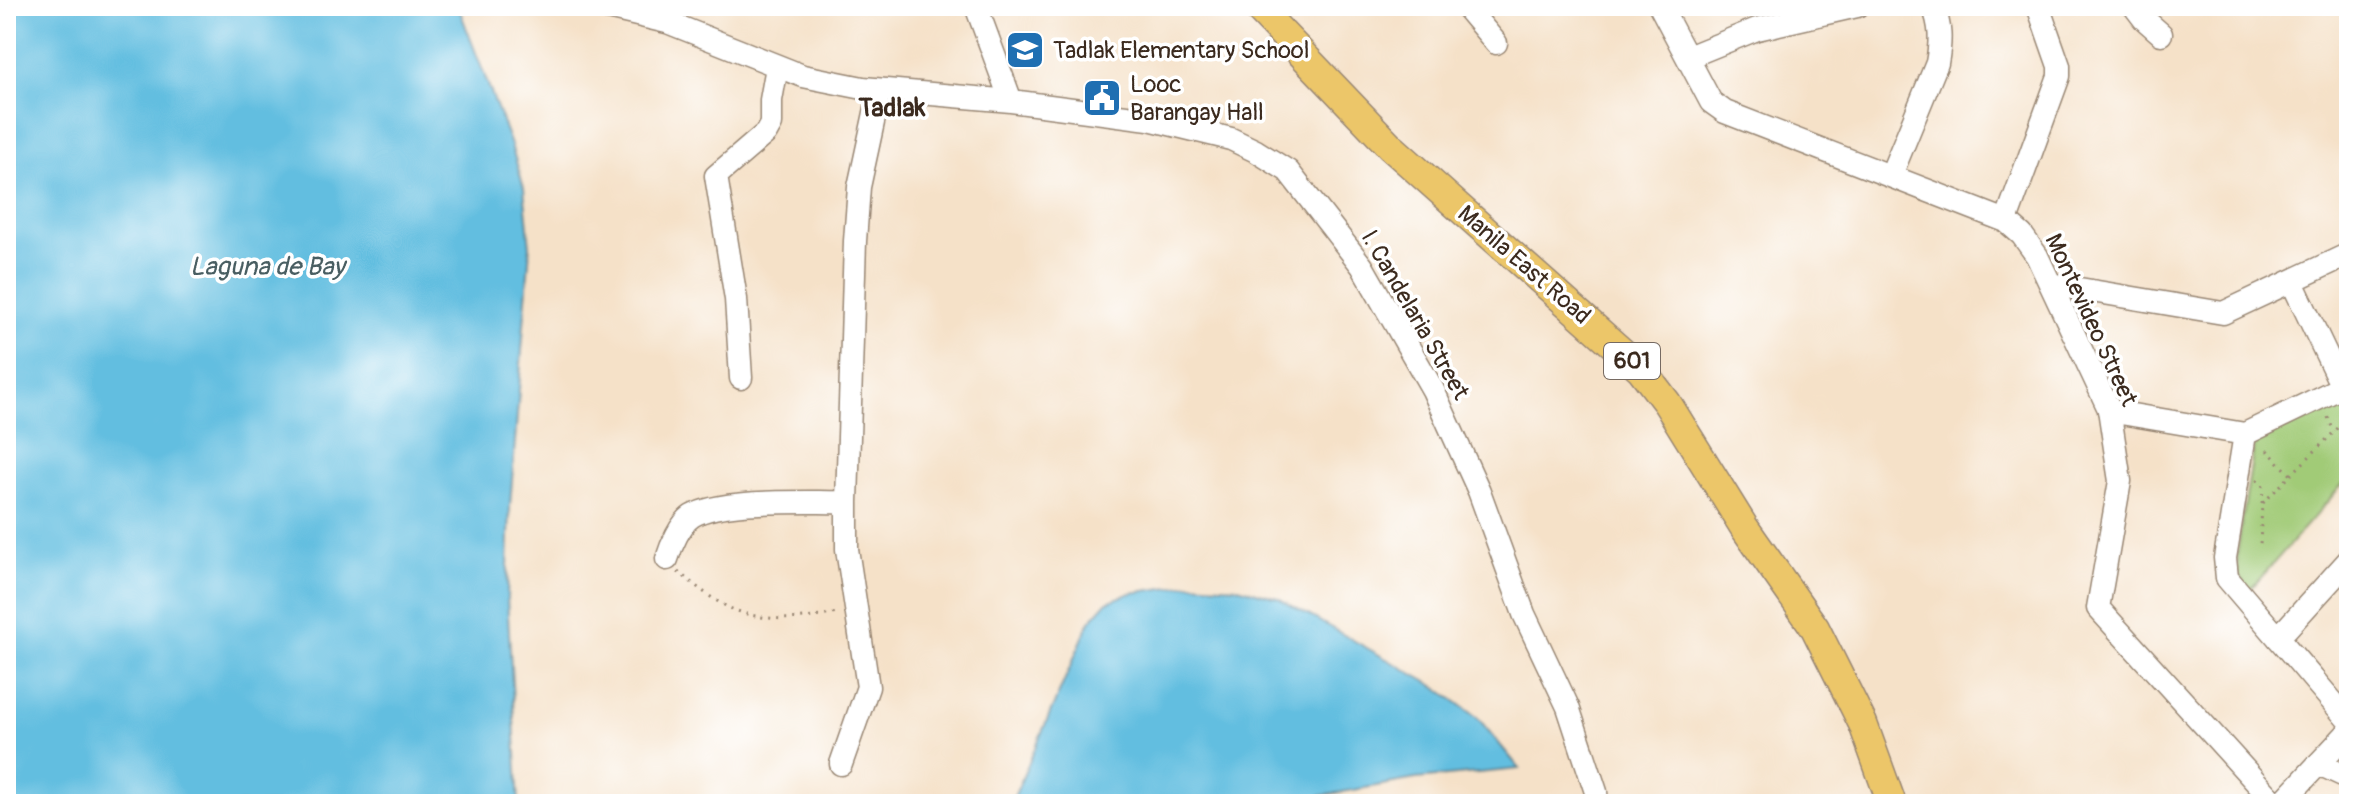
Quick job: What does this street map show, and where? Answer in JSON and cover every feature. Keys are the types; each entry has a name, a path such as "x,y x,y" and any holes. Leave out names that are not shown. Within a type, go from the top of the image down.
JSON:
{"main road":[{"name":"Manila East Road","path":"1256,6 1391,147 1641,369 1667,403 1744,527 1815,628 1863,724 1892,804"}],"street":[{"name":"I. Candelaria Street","path":"599,6 667,22 803,76 880,90 1011,101 1149,119 1231,139 1288,171 1362,266 1433,390 1479,491 1524,614 1568,707 1596,792 1597,804"},
{"path":"976,6 1011,101"},
{"path":"1465,6 1496,43"},
{"name":"Montevideo Street","path":"1660,6 1711,102 1725,112 2006,221 2022,235 2037,256 2109,411 2120,481 2098,608 2278,804"},
{"path":"1688,57 1757,29 1857,6"},
{"path":"1891,175 1937,63 1941,43 1940,24 1933,6"},
{"path":"2006,221 2059,76 2059,66 2038,6"},
{"path":"2134,6 2161,34"},
{"path":"741,378 736,299 716,176 766,133 771,124 771,100 777,67"},
{"path":"841,764 868,687 847,549 847,502 859,187 880,90"},
{"path":"2050,284 2223,313 2349,254"},
{"path":"2109,411 2245,434 2346,388 2292,282"},
{"path":"2245,434 2225,558 2227,578 2349,721"},
{"path":"667,559 670,547 690,517 721,506 847,502"},
{"path":"2278,638 2349,560"},
{"path":"2278,804 2349,731"},
{"path":"2319,764 2349,778"}],"path":[{"path":"2263,503 2349,417"},
{"path":"2267,450 2291,475"},
{"path":"2238,476 2262,482 2260,545"},
{"path":"667,559 675,571 730,608 761,617 808,619 856,609"}],"green space":[{"path":"2343,397 2349,397 2349,477 2250,590 2238,575 2237,554 2254,447 2262,436"}],"water":[{"name":"Laguna de Bay","path":"6,6 458,6 511,145 524,188 530,247 510,506 507,598 519,804 6,804"},
{"path":"1191,584 1238,587 1278,598 1438,688 1478,718 1520,769 1416,779 1274,804 1011,804 1090,621 1107,602 1131,593"}],"place":[{"name":"Tadlak Elementary School","path":"1025,50"},
{"name":"Looc Barangay Hall","path":"1102,98"}],"district":[{"name":"Tadlak","path":"892,108"}]}
